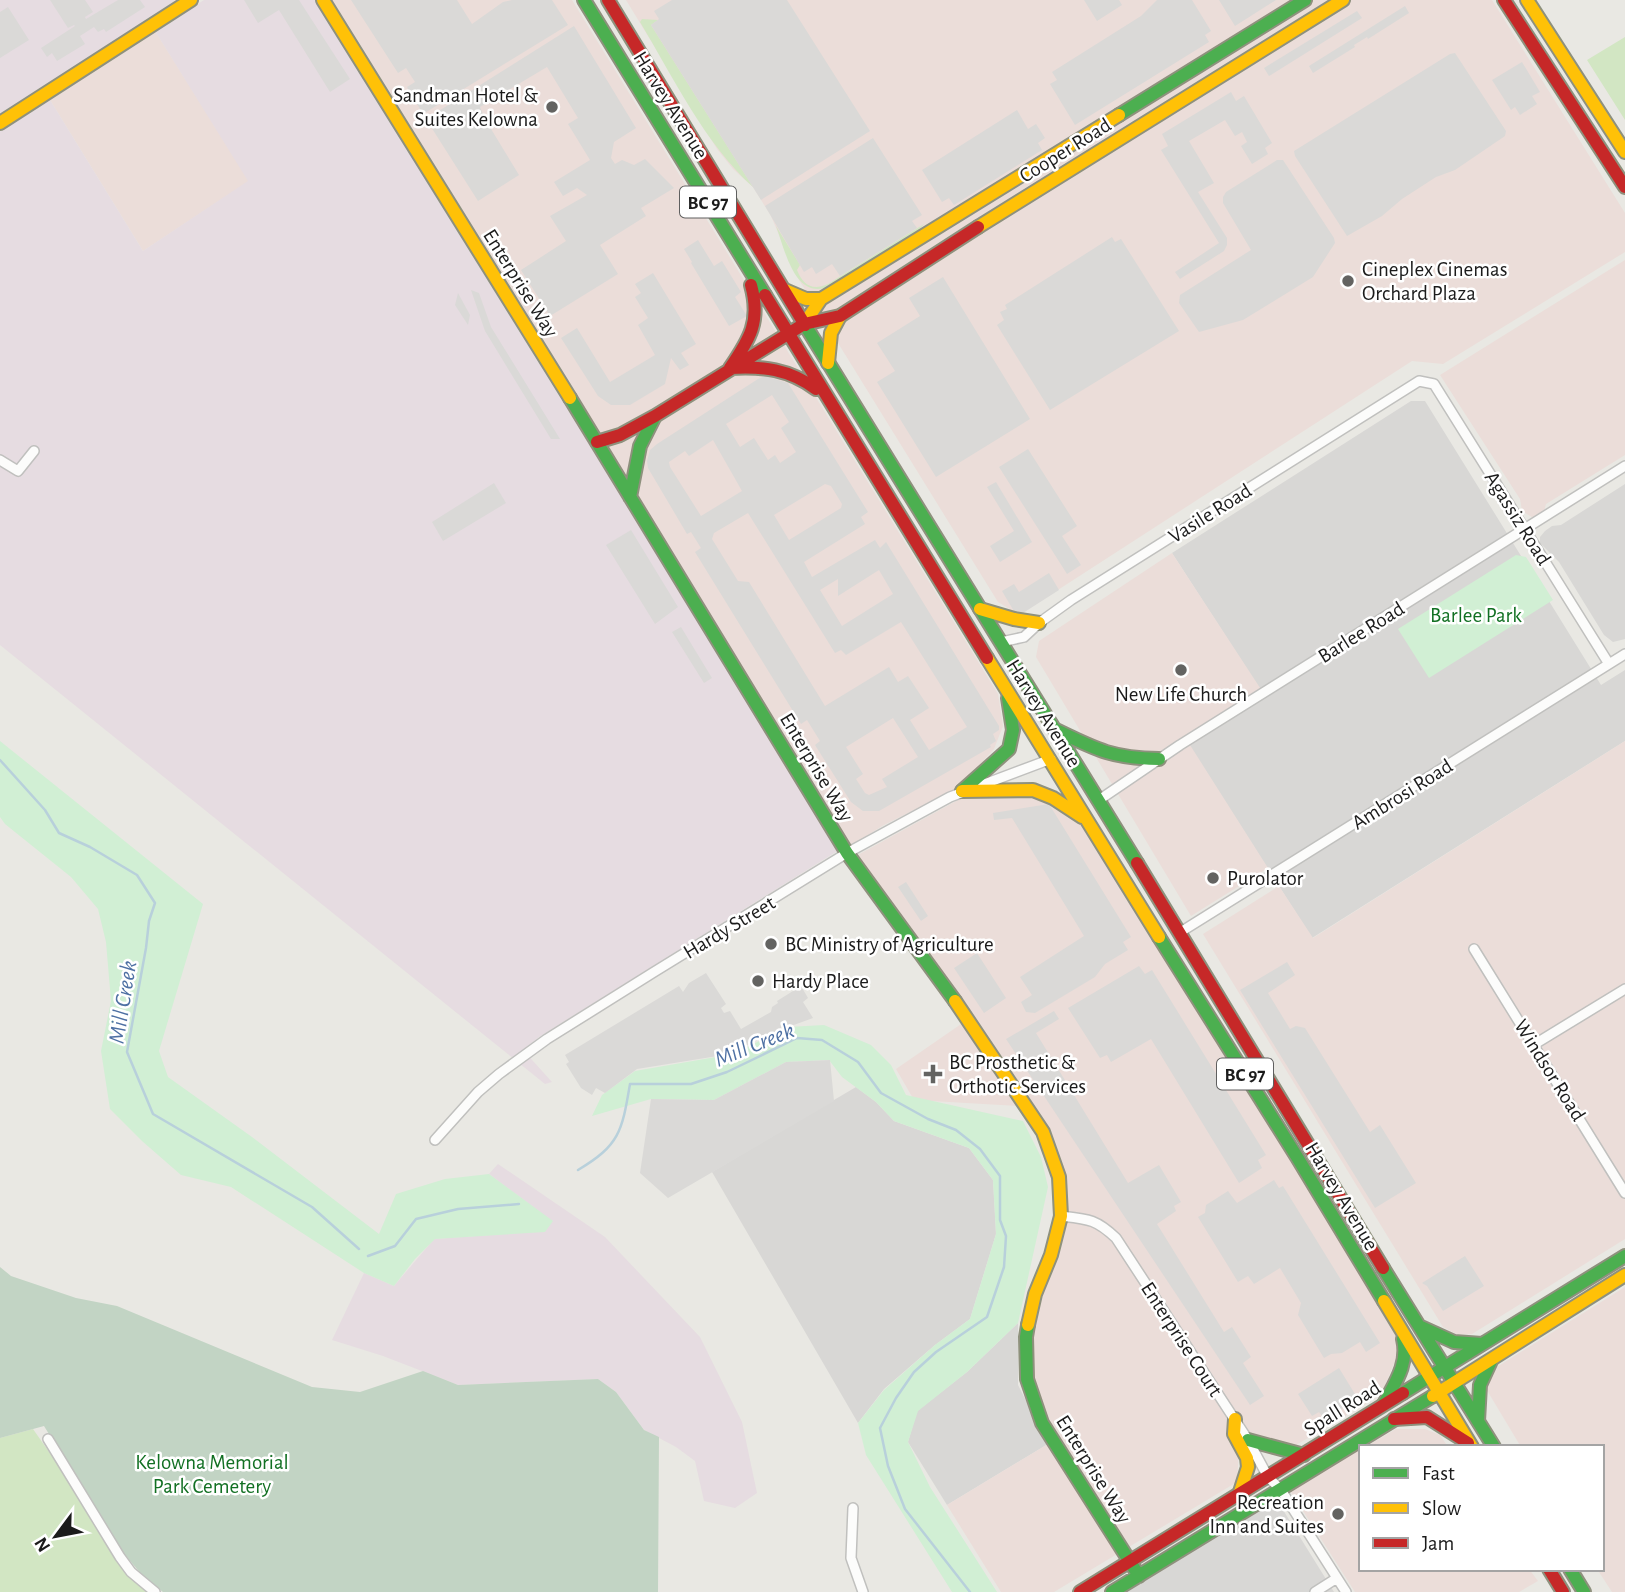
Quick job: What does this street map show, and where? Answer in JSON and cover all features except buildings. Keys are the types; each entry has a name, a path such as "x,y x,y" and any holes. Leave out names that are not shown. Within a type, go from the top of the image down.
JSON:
{"main road":[{"path":"0,122 191,0"},
{"name":"Enterprise Way","path":"323,0 848,853 974,1026 1043,1132 1059,1177 1061,1216 1051,1255 1035,1294 1026,1336 1027,1380 1042,1423 1139,1576"},
{"name":"Harvey Avenue","path":"608,0 1493,1445"},
{"name":"Cooper Road","path":"804,324 821,299 1305,0"},
{"name":"Cooper Road","path":"597,442 620,435 656,416 804,324 841,316 925,260 1343,0"},
{"path":"1504,0 1625,187"},
{"path":"1527,0 1625,152"},
{"path":"586,4 617,15"},
{"name":"Harvey Avenue","path":"586,4 1143,912 1297,1157 1471,1445"},
{"path":"730,368 754,327 757,302 743,259"},
{"path":"785,290 806,299 821,299"},
{"path":"828,363 831,333 841,316"},
{"path":"730,368 779,368 803,378 827,397"},
{"path":"630,497 638,450 644,434 656,416"},
{"path":"980,609 1039,623"},
{"path":"960,613 984,636 1001,642"},
{"path":"962,791 1009,749 1013,730 1006,689"},
{"path":"1055,729 1104,753 1127,758 1159,759"},
{"path":"1051,759 1068,765 1087,782"},
{"path":"962,791 1032,790 1053,798 1087,821"},
{"path":"1143,912 1164,929 1179,933"},
{"name":"Spall Road","path":"1080,1592 1625,1256"},
{"name":"Spall Road","path":"1112,1592 1491,1362 1625,1275"},
{"path":"1420,1327 1454,1342 1482,1344"},
{"path":"1384,1405 1403,1367 1407,1349 1400,1330"},
{"path":"1478,1421 1480,1385 1491,1362"},
{"path":"1394,1419 1427,1417 1470,1445"},
{"path":"1235,1419 1234,1434 1247,1458 1248,1467 1239,1495"},
{"path":"1248,1440 1304,1455"},
{"path":"1550,1571 1563,1592"},
{"path":"1571,1571 1584,1592"}],"street":[{"name":"Agassiz Road","path":"1419,381 1434,384 1609,664"},
{"name":"Vasile Road","path":"1001,642 1024,637 1072,600 1419,381"},
{"path":"0,460 18,471 34,451"},
{"name":"Barlee Road","path":"1099,800 1159,759 1625,466"},
{"name":"Ambrosi Road","path":"1179,933 1625,654"},
{"name":"Hardy Street","path":"435,1140 478,1092 547,1039 848,853 962,791 1051,759"},
{"name":"Windsor Road","path":"1474,949 1625,1193"},
{"path":"1535,1044 1625,989"},
{"name":"Enterprise Court","path":"1061,1216 1089,1219 1101,1224 1116,1238 1235,1419 1268,1477 1281,1490 1346,1592"},
{"path":"48,1439 120,1557 131,1572 155,1592"},
{"path":"853,1508 851,1558 863,1592"},
{"path":"1315,1592 1337,1578"}],"shaded area":[{"path":"0,0 180,0 0,117"},
{"path":"50,0 85,0 93,12 85,17 86,19 118,0 140,0 145,7 106,32 104,29 98,32 94,27 80,36 85,44 57,61 52,53 47,57 41,48 75,26 68,28"},
{"path":"204,0 315,0 839,850 539,1037 523,1050 552,1082 545,1084 0,645 0,130 50,100 143,251 248,181 155,31"},
{"path":"244,0 299,0 350,79 330,92 279,10 258,23"},
{"path":"329,0 572,0 998,694 1003,726 994,749 960,787 882,826 850,847 703,604"},
{"path":"351,0 457,0 472,24 503,2 552,0 568,25 423,114 407,87 415,82 406,68 398,73"},
{"path":"626,0 1492,0 1625,213 1625,252 1443,364 1412,361 1030,608 1013,611 998,602 796,275 771,216 753,187 733,169 717,149"},
{"path":"672,0 787,0 870,131 761,200 651,25 659,19 654,11"},
{"path":"1084,0 1119,0 1122,5 1097,21"},
{"path":"1157,0 1192,0 1211,31 1205,35 1209,42 1075,125 1050,84 1057,80 1052,72 1141,16"},
{"path":"1219,0 1276,0 1235,26"},
{"path":"1405,6 1409,13 1313,73 1309,66"},
{"path":"8,7 29,40 0,58 0,12"},
{"path":"1357,11 1362,18 1269,76 1264,68"},
{"path":"574,26 636,128 614,142 611,158 615,164 622,160 634,165 645,159 674,188 641,208 646,216 600,245 618,274 550,316 521,270 566,241 550,216 587,195 577,188 563,196 554,182 590,160 568,124 578,118 547,67 480,107 519,175 478,201 426,119"},
{"path":"155,31 249,181 143,251 50,100"},
{"path":"1455,53 1506,131 1505,136 1455,170 1436,177 1382,216 1347,236 1294,151"},
{"path":"1522,62 1540,92 1532,96 1537,104 1520,115 1515,107 1511,110 1492,80"},
{"path":"1231,92 1236,101 1244,96 1272,143 1265,148 1268,154 1252,164 1241,146 1247,142 1242,132 1235,136 1225,120 1189,141 1214,183 1198,192 1227,238 1227,245 1224,251 1180,279 1175,272 1219,243 1161,150 1168,146 1162,134"},
{"path":"1017,110 1028,129 1036,124 1045,138 1038,143 1042,150 954,205 949,198 942,202 922,170"},
{"path":"873,138 922,215 912,221 917,228 840,276 832,264 816,274 812,267 804,272 765,206"},
{"path":"1277,160 1283,160 1335,243 1313,277 1243,320 1199,332 1179,303 1180,295 1251,250 1223,203 1223,197 1226,192"},
{"path":"1112,237 1115,242 1121,239 1179,331 1050,410 997,325 1004,320 1000,312 1007,309 1005,305"},
{"path":"698,240 714,266 722,261 741,292 735,297 747,316 729,326 684,249"},
{"path":"1625,260 1625,455 1546,504 1543,515 1535,519 1522,511 1520,499 1440,375"},
{"path":"653,273 696,344 681,353 689,365 680,370 671,358 665,384 630,405 611,405 598,396 561,338 577,328 610,382 655,355 638,325 648,318 635,297 641,293 635,284"},
{"path":"943,277 1030,419 936,477 877,382 895,371 877,343 920,316 909,298"},
{"path":"471,290 479,293 491,327 560,439 551,439 485,331"},
{"path":"458,293 470,315 468,325 455,305"},
{"path":"765,376 788,383 868,512 861,517 865,524 804,562 812,577 875,540 880,548 886,542 999,726 999,730 993,734 996,741 991,747 879,811 863,811 851,802 815,745 820,741 807,720 801,724 695,552 701,548 691,532 687,534 648,468 650,450 657,444","holes":["772,395 789,422 781,428 796,452 780,463 775,455 768,460 754,438 740,447 726,424","713,440 742,491 701,516 670,467 669,462 685,451 689,456","825,484 831,486 842,504 841,508 789,540 774,515","748,513 835,653 841,650 846,655 901,622 967,727 929,750 910,720 929,708 908,676 898,682 889,667 825,706 749,582 738,581 712,539 714,533","879,570 893,594 842,626 820,590 838,579 838,596","893,718 918,757 882,779 887,787 869,795 856,779 863,774 846,747"]},
{"path":"1411,401 1425,401 1601,685 1625,670 1625,741 1312,938 1189,745 1265,697 1172,553"},
{"path":"1028,449 1077,526 1062,536 1081,565 1067,574 999,467"},
{"path":"996,482 1032,542 1000,562 990,546 1014,531 987,487"},
{"path":"494,483 506,503 443,541 432,522"},
{"path":"1625,484 1625,639 1613,642 1604,635 1559,562 1540,543 1540,537 1552,526 1561,525"},
{"path":"631,530 678,607 655,624 606,545"},
{"path":"1172,553 1266,697 1190,745 1268,868 1191,916 1036,657 1039,641"},
{"path":"1049,573 1059,590 1023,613 1015,613 1002,591 1014,584 1019,592"},
{"path":"681,627 712,678 704,683 672,632"},
{"path":"1625,741 1625,1239 1472,1334 1458,1335 1443,1327 1203,934 1279,886 1313,938"},
{"path":"1030,794 1082,825 1396,1328 1400,1349 1381,1395 1291,1448 1240,1432 1237,1482 1054,1592 1001,1592 947,1505 1048,1444 1038,1429 1022,1381 1055,1216 1055,1177 1019,1106 914,1100 896,1069 964,1022 856,856 967,795"},
{"path":"1049,804 1131,937 1123,942 1128,950 1105,964 1095,977 1035,1013 1026,1012 1021,1002 1032,995 1020,977 1084,936 1012,818 994,820 993,813"},
{"path":"906,882 928,916 921,921 898,887"},
{"path":"977,953 1006,998 984,1013 954,968"},
{"path":"1287,962 1295,975 1268,993 1290,1029 1296,1026 1305,1028 1370,1132 1380,1125 1416,1183 1375,1208 1240,990"},
{"path":"1139,966 1145,974 1152,970 1266,1155 1258,1160 1262,1168 1239,1183 1151,1039 1111,1062 1107,1055 1100,1058 1068,1008"},
{"path":"706,973 726,1004 721,1008 724,1013 730,1011 741,1029 771,1012 777,1001 801,986 808,998 803,1002 813,1018 769,1034 730,1054 637,1069 605,1093 596,1088 592,1095 581,1088 566,1064 569,1062 565,1055 679,986 683,992 689,983"},
{"path":"1054,1011 1059,1019 1036,1033 1128,1183 1159,1165 1181,1202 1174,1206 1176,1211 1157,1224 1224,1332 1232,1327 1251,1357 1243,1363 1264,1396 1250,1405 1006,1039"},
{"path":"830,1060 834,1101 668,1198 640,1173 651,1099 714,1100 786,1062"},
{"path":"856,1087 876,1102 894,1121 969,1148 993,1180 996,1234 970,1319 884,1389 858,1423 712,1172"},
{"path":"498,1164 605,1237 700,1337 742,1422 757,1493 735,1508 704,1501 695,1461 644,1430 616,1392 598,1379 458,1385 332,1340 364,1273 394,1286 434,1239 545,1231 552,1221 489,1174"},
{"path":"1274,1180 1279,1188 1283,1186 1380,1343 1366,1352 1360,1342 1342,1353 1324,1358 1298,1315 1301,1303 1280,1268 1254,1284 1248,1276 1238,1282 1198,1217 1205,1213 1206,1205 1228,1191 1237,1203"},
{"path":"1465,1256 1484,1286 1443,1311 1427,1286 1422,1283"},
{"path":"1625,1287 1625,1592 1612,1592 1598,1571 1604,1571 1604,1445 1520,1445 1485,1387 1492,1370"},
{"path":"1018,1323 1018,1385 1048,1444 947,1505 908,1442 917,1411 967,1372"},
{"path":"1339,1368 1358,1399 1324,1419 1319,1412 1312,1416 1298,1394"},
{"path":"1396,1429 1425,1429 1440,1435 1447,1445 1368,1445"},
{"path":"1359,1450 1359,1571 1530,1571 1538,1581 1519,1592 1355,1592 1289,1489"},
{"path":"1275,1497 1334,1592 1127,1592"}],"green space":[{"path":"642,19 658,20 651,25 753,187 705,130 640,22"},
{"path":"1625,37 1625,120 1587,60"},
{"path":"924,224 918,231 830,286 818,289 808,287 793,271 776,226 800,265 797,270 802,279 817,287 828,284"},
{"name":"Barlee Park","path":"1516,555 1526,557 1553,600 1429,678 1398,629"},
{"path":"0,741 203,904 159,1051 168,1077 379,1234 396,1194 445,1179 489,1174 553,1221 545,1232 435,1239 394,1286 364,1273 231,1187 181,1175 142,1141 110,1109 101,1051 111,1001 106,942 98,909 71,877 5,824 0,817"},
{"path":"824,1025 871,1045 891,1065 906,1095 1023,1121 1041,1157 1048,1187 1018,1323 967,1372 918,1411 908,1442 930,1487 997,1592 952,1592 866,1455 858,1423 884,1390 935,1345 970,1319 996,1234 993,1180 969,1148 894,1121 876,1102 842,1077 829,1060 786,1062 714,1100 651,1099 592,1116 602,1095 635,1071 733,1054 788,1027"},
{"name":"Kelowna Memorial Park Cemetery","path":"0,1267 11,1276 76,1298 117,1306 312,1387 360,1392 423,1371 458,1385 598,1379 616,1392 644,1430 659,1437 658,1592 163,1592 142,1575 120,1549 44,1426 0,1438"},
{"path":"33,1429 126,1574 148,1592 0,1592 0,1438"}],"waterway":[{"name":"Mill Creek","path":"0,760 45,810 59,833 90,847 137,875 155,903 149,921 127,1052 153,1114 312,1207 359,1249"},
{"name":"Mill Creek","path":"578,1170 603,1153 617,1135 630,1084 691,1084 727,1072 797,1038 822,1040 858,1062 881,1093 928,1119 956,1130 980,1149 1000,1176 1000,1220 1006,1236 1004,1267 987,1317 936,1352 914,1372 880,1428 888,1466 905,1509 970,1592"},
{"name":"Mill Creek","path":"368,1256 395,1246 416,1219 458,1209 519,1204"}],"traffic: fast":[{"path":"584,0 765,295"},
{"path":"1119,115 1305,0"},
{"path":"805,325 1137,863"},
{"path":"570,398 847,853 955,1001"},
{"path":"630,497 640,446 654,418"},
{"path":"962,791 1009,749 1013,730 1008,698"},
{"path":"1056,730 1105,752 1159,759"},
{"path":"1159,937 1384,1301"},
{"path":"1403,1393 1625,1256"},
{"path":"1383,1268 1493,1445"},
{"path":"1028,1325 1027,1379 1042,1423 1139,1576"},
{"path":"1421,1327 1454,1342 1482,1344"},
{"path":"1384,1404 1403,1365 1403,1339"},
{"path":"1478,1421 1480,1385 1491,1361"},
{"path":"1112,1592 1433,1396"},
{"path":"1248,1440 1304,1455"},
{"path":"1571,1571 1584,1592"}],"traffic: slow":[{"path":"0,123 191,0"},
{"path":"323,0 570,398"},
{"path":"978,227 1343,0"},
{"path":"1527,0 1625,152"},
{"path":"804,324 821,299 1119,115"},
{"path":"785,290 806,299 821,299"},
{"path":"828,363 831,333 840,316"},
{"path":"980,609 1039,623"},
{"path":"987,658 1159,937"},
{"path":"962,791 1033,790 1053,798 1082,817"},
{"path":"955,1001 1043,1132 1059,1177 1061,1216 1051,1255 1035,1294 1028,1325"},
{"path":"1433,1396 1625,1275"},
{"path":"1384,1301 1471,1445"},
{"path":"1235,1419 1234,1434 1247,1458 1248,1467 1239,1495"}],"traffic: jam":[{"path":"608,0 805,325"},
{"path":"1504,0 1625,187"},
{"path":"597,442 620,435 655,416 804,324 840,316 978,227"},
{"path":"730,368 752,329 755,309 751,285"},
{"path":"765,295 987,658"},
{"path":"730,368 775,370 796,377 816,389"},
{"path":"1137,863 1383,1268"},
{"path":"1080,1592 1403,1393"},
{"path":"1394,1419 1427,1417 1468,1443"},
{"path":"1550,1571 1563,1592"}],"place":[{"name":"Sandman Hotel & Suites Kelowna","path":"552,107"},
{"name":"Cineplex Cinemas Orchard Plaza","path":"1348,281"},
{"name":"New Life Church","path":"1181,670"},
{"name":"Purolator","path":"1213,878"},
{"name":"BC Ministry of Agriculture","path":"771,944"},
{"name":"Hardy Place","path":"758,981"},
{"name":"BC Prosthetic & Orthotic Services","path":"933,1074"},
{"name":"Recreation Inn and Suites","path":"1338,1514"}]}
